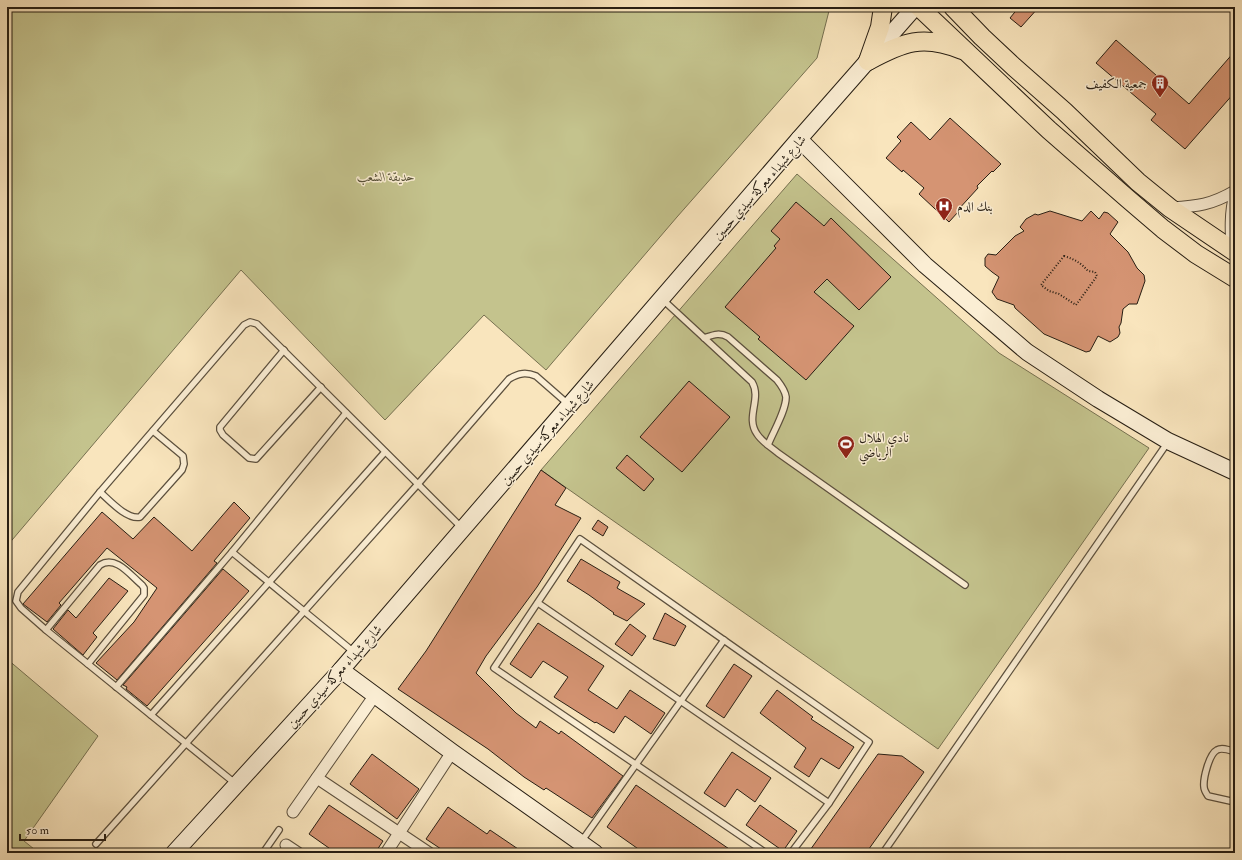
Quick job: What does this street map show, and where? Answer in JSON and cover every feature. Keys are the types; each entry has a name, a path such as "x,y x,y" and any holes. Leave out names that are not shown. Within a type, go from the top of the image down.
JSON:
{"main road":[{"path":"868,61 880,27 883,7"},
{"name":"شارع شهداء معركة سيدي حسين","path":"174,853 341,670 799,139 915,7"},
{"path":"919,7 1049,130 1157,224 1196,254 1235,278"},
{"path":"953,7 982,37 1064,111 1138,182 1170,208 1234,252"},
{"path":"971,7 982,37"},
{"path":"868,61 893,48 911,42 947,44 968,52"},
{"path":"799,139 925,265 1028,352 1098,399 1168,441 1235,472"},
{"path":"341,670 452,752 595,853"}],"street":[{"path":"1170,208 1197,206 1212,203 1235,191"},
{"path":"1234,252 1231,218 1235,194"},
{"path":"293,812 375,694"},
{"path":"386,853 452,752"},
{"path":"317,778 429,853"},
{"path":"286,845 298,853"}],"lane":[{"path":"662,299 747,376 755,387 756,392 752,422 756,434 768,445 964,585"},
{"path":"236,784 46,630 18,605 16,595 100,492 244,325 250,322 257,324 463,528"},
{"path":"704,338 717,334 722,334 728,337 777,380 783,388 786,396 785,405 768,445"},
{"path":"284,350 220,427 223,435 249,458 256,459 321,387"},
{"path":"96,844 418,484 509,379 523,374 536,376 570,406"},
{"path":"116,687 232,552 346,413"},
{"path":"100,492 129,516 136,518 140,517 182,470 184,464 183,456 152,431"},
{"path":"883,853 1168,441"},
{"path":"151,716 385,452"},
{"path":"766,853 494,668 580,540 870,742 829,803 791,853"},
{"path":"232,552 355,653"},
{"path":"46,630 100,565 108,561 117,563 142,585 144,588 144,595 88,664"},
{"path":"538,602 829,803"},
{"path":"580,843 724,640"},
{"path":"1235,752 1223,749 1217,750 1212,754 1204,778 1204,789 1208,796 1235,802"},
{"path":"263,853 279,830"}],"path":[{"path":"1064,256 1072,258 1082,264 1088,271 1095,272 1097,276 1076,305 1059,294 1049,291 1041,285 1064,256"}],"green space":[{"name":"حديقة الشعب","path":"7,7 830,7 817,58 677,217 546,370 484,315 385,420 241,270 7,546"},
{"name":"نادي الهلال الرياضي","path":"797,174 999,353 1149,448 938,749 541,470"},
{"path":"7,659 98,736 24,841 39,853 7,853"}],"building":[{"path":"1019,7 1039,7 1021,27 1010,18"},
{"name":"جمعية الكفيف","path":"1116,40 1189,104 1235,51 1235,92 1185,149 1151,120 1156,114 1096,63"},
{"path":"950,118 1001,164 977,186 978,188 949,222 919,194 924,188 886,158 901,141 897,137 911,122 930,140"},
{"path":"796,202 824,226 831,218 891,277 859,310 827,279 814,292 854,326 806,380 758,339 760,337 725,307 776,248 774,246 780,239 771,231"},
{"path":"1050,211 1082,221 1091,211 1099,219 1104,212 1108,213 1118,222 1110,234 1128,252 1137,268 1144,275 1145,281 1137,304 1129,304 1123,309 1119,327 1120,333 1118,337 1110,342 1098,336 1090,351 1086,352 1044,334 1015,308 1014,305 997,299 992,292 999,277 985,266 985,258 988,254 996,255 1015,236 1024,231 1020,227 1026,219 1035,214 1038,215"},
{"path":"689,381 730,417 682,472 640,437"},
{"path":"627,455 654,479 644,491 616,468"},
{"path":"541,470 566,488 555,505 581,518 537,587 486,656 476,673 516,713 536,728 540,721 559,734 561,731 623,776 592,818 546,788 544,790 524,777 488,749 398,689 426,651"},
{"path":"234,502 250,518 214,561 217,563 117,680 96,663 134,622 157,588 107,548 59,603 61,605 47,622 23,604 102,512 133,539 154,517 192,551"},
{"path":"598,520 608,527 603,536 592,529"},
{"path":"581,559 620,582 617,588 645,604 627,621 613,614 614,613 589,595 567,581"},
{"path":"223,569 249,591 147,706 123,685"},
{"path":"109,578 128,591 93,633 97,637 83,655 53,629 68,610 76,618"},
{"path":"665,613 686,626 675,646 653,639"},
{"path":"538,623 604,666 588,690 617,709 630,690 665,713 651,734 625,716 614,733 596,722 595,723 554,697 568,677 543,661 531,678 510,664"},
{"path":"630,624 646,636 632,656 615,644"},
{"path":"734,664 752,676 724,718 706,706"},
{"path":"777,690 813,717 811,719 854,747 839,769 821,758 809,777 794,767 806,748 760,713"},
{"path":"732,752 771,778 755,802 737,789 725,807 704,793"},
{"path":"372,754 419,789 397,819 350,784"},
{"path":"878,754 902,756 924,772 866,853 808,853"},
{"path":"636,785 735,853 644,853 607,827"},
{"path":"329,805 383,841 375,853 336,853 309,834"},
{"path":"760,805 797,831 783,851 746,825"},
{"path":"448,807 487,834 490,830 524,853 447,853 426,839"}],"place":[{"name":"جمعية الكفيف","path":"1160,98"},
{"name":"بنك الدم","path":"944,221"},
{"name":"نادي الهلال الرياضي","path":"846,459"}]}
